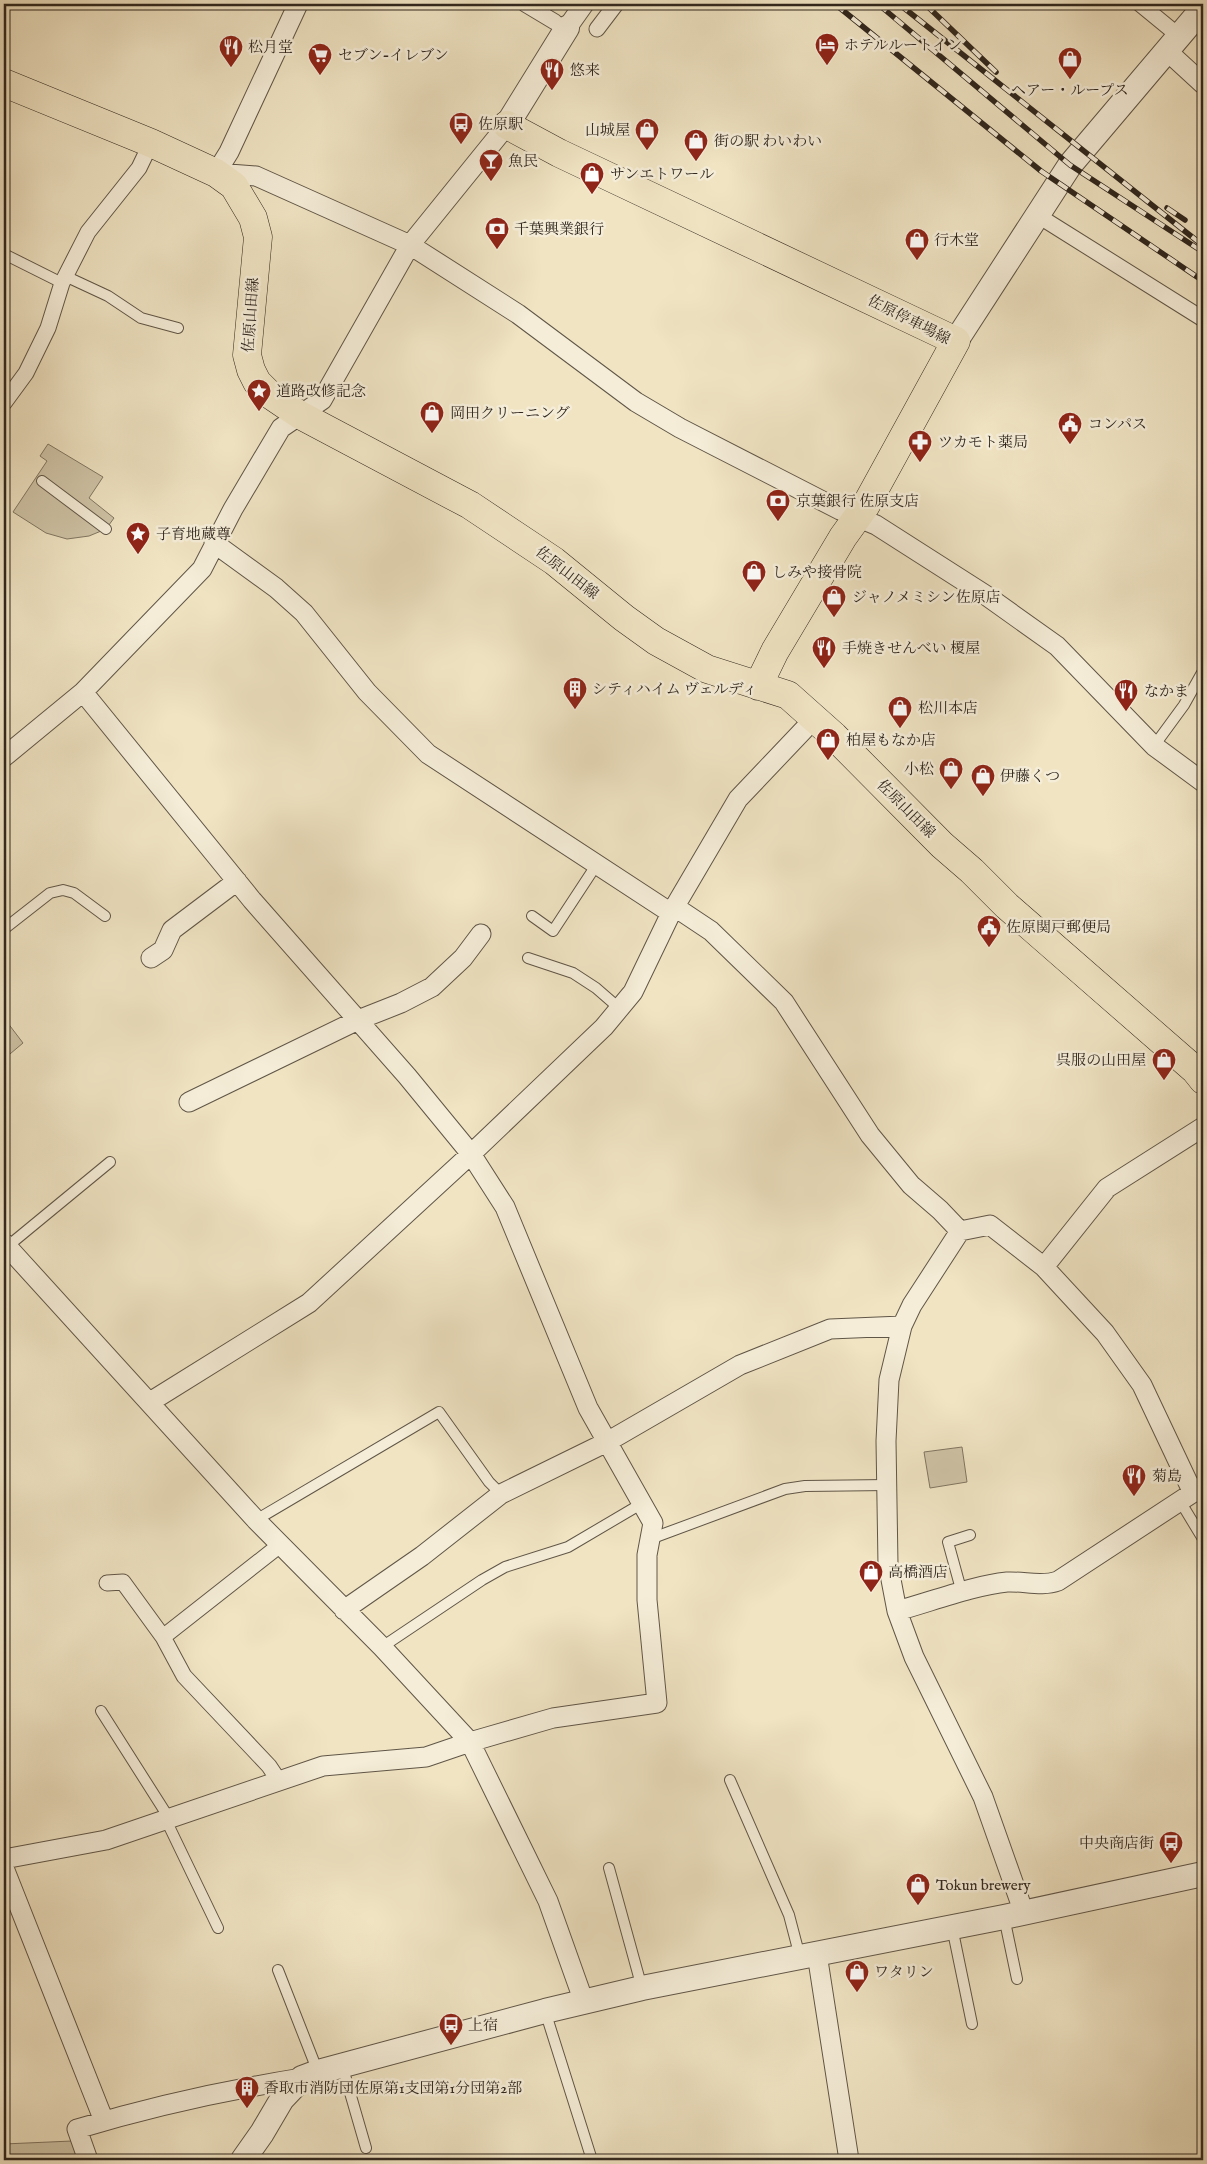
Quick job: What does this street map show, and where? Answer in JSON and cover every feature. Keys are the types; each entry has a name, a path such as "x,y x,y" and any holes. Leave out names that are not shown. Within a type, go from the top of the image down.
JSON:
{"main road":[{"name":"佐原山田線","path":"4,83 150,143 216,173 234,186 252,218 258,237 247,355 257,382 269,394 300,415 470,505 554,561 656,642 707,669 788,695 942,846 972,871 1007,906 1195,1070 1203,1080"},
{"name":"佐原停車場線","path":"507,125 559,153 956,340 857,517 843,537 780,643 758,686"}],"street":[{"path":"298,4 228,152 216,173 256,176 410,245 518,314 636,402 680,428 840,510 876,525 984,594 1057,646 1154,746 1203,782"},
{"path":"525,4 561,25"},
{"path":"4,757 83,692 202,569 214,543 281,428 322,400 410,245 507,125 561,25 568,4"},
{"path":"561,25 584,4"},
{"path":"597,29 616,4"},
{"path":"1140,4 1203,84"},
{"path":"956,340 1081,150 1203,8"},
{"path":"4,403 26,373 48,328 63,279 88,232 139,168 150,143"},
{"path":"1037,215 1203,319"},
{"path":"214,543 276,588 304,614 367,692 428,754 597,864 711,931 784,1002 870,1135 911,1186 940,1210 960,1231"},
{"path":"4,1859 106,1840 323,1766 426,1757 553,1718 657,1702 647,1600 647,1555 653,1523 588,1408 505,1207 471,1154 237,881 83,692"},
{"path":"150,1402 309,1303 471,1154 604,1027 633,992 673,910 738,799 814,719"},
{"path":"151,958 163,950 172,930 237,881"},
{"path":"189,1102 358,1020 432,987 463,958 481,934"},
{"path":"1044,1267 1107,1188 1203,1127"},
{"path":"898,1612 1007,1582 1051,1583 1058,1581 1192,1493 1142,1385 1105,1333 1044,1267 990,1225 960,1231 912,1305 902,1326 889,1380 888,1564 898,1612 914,1657 983,1797 1014,1915"},
{"path":"6,1244 256,1520 382,1647 470,1742 548,1901 584,2002"},
{"path":"344,1610 422,1556 501,1494 607,1442 740,1365 830,1329 902,1326"},
{"path":"162,1636 280,1545"},
{"path":"107,1583 123,1582 162,1636 184,1676 269,1766 279,1781"},
{"path":"4,1868 104,2121"},
{"path":"88,2160 77,2129 104,2121 310,2075 545,2011 642,1988 1014,1915 1203,1874"},
{"path":"808,1955 849,2160"},
{"path":"243,2160 282,2099 310,2075"}],"lane":[{"path":"4,254 108,296 141,318 178,328"},
{"path":"42,481 106,529"},
{"path":"1154,746 1184,704 1203,671"},
{"path":"532,916 553,931 597,864"},
{"path":"4,929 50,893 63,890 74,893 105,916"},
{"path":"528,958 573,973 596,988 619,1008"},
{"path":"6,1244 110,1162"},
{"path":"256,1520 439,1412 489,1482 501,1494"},
{"path":"650,1539 785,1489 805,1486 887,1485"},
{"path":"1192,1493 1203,1539"},
{"path":"382,1647 482,1580 505,1567 568,1547 642,1504"},
{"path":"962,1593 948,1542 970,1535"},
{"path":"101,1711 167,1819 218,1928"},
{"path":"730,1780 788,1915 808,1955"},
{"path":"609,1868 642,1988"},
{"path":"1014,1915 1017,1979"},
{"path":"952,1927 972,2024"},
{"path":"278,1970 310,2075"},
{"path":"545,2011 592,2160"},
{"path":"342,2065 366,2148"}],"shaded area":[{"path":"48,444 103,477 89,498 114,518 106,529 89,536 67,539 46,533 13,512 47,461 40,456"},
{"path":"4,1018 23,1043 4,1059"},
{"path":"962,1447 967,1482 930,1488 924,1452"},
{"path":"72,2141 80,2160 4,2160 4,2144"}],"railway":[{"path":"835,4 1041,171 1203,281"},
{"path":"878,4 1070,165 1203,252"},
{"path":"899,4 1201,244"},
{"path":"925,4 996,72"},
{"path":"1167,208 1185,220"}],"place":[{"name":"ホテルルートイン","path":"827,66"},
{"name":"松月堂","path":"231,68"},
{"name":"セブン-イレブン","path":"320,76"},
{"name":"ヘアー・ループス","path":"1070,80"},
{"name":"悠来","path":"552,91"},
{"name":"佐原駅","path":"461,145"},
{"name":"山城屋","path":"647,151"},
{"name":"街の駅 わいわい","path":"696,162"},
{"name":"魚民","path":"491,182"},
{"name":"サンエトワール","path":"592,195"},
{"name":"千葉興業銀行","path":"497,250"},
{"name":"行木堂","path":"917,261"},
{"name":"道路改修記念","path":"259,412"},
{"name":"岡田クリーニング","path":"432,434"},
{"name":"コンパス","path":"1070,445"},
{"name":"ツカモト薬局","path":"920,463"},
{"name":"京葉銀行 佐原支店","path":"778,522"},
{"name":"子育地蔵尊","path":"138,555"},
{"name":"しみや接骨院","path":"754,593"},
{"name":"ジャノメミシン佐原店","path":"834,618"},
{"name":"手焼きせんべい 榎屋","path":"824,669"},
{"name":"シティハイム ヴェルディ","path":"575,710"},
{"name":"なかま","path":"1126,712"},
{"name":"松川本店","path":"900,729"},
{"name":"柏屋もなか店","path":"828,761"},
{"name":"小松","path":"951,790"},
{"name":"伊藤くつ","path":"983,797"},
{"name":"佐原関戸郵便局","path":"989,948"},
{"name":"呉服の山田屋","path":"1164,1081"},
{"name":"菊島","path":"1134,1497"},
{"name":"高橋酒店","path":"871,1593"},
{"name":"中央商店街","path":"1171,1864"},
{"name":"Tokun brewery","path":"918,1906"},
{"name":"ワタリン","path":"857,1993"},
{"name":"上宿","path":"451,2046"},
{"name":"香取市消防団佐原第1支団第1分団第2部","path":"247,2109"}]}
